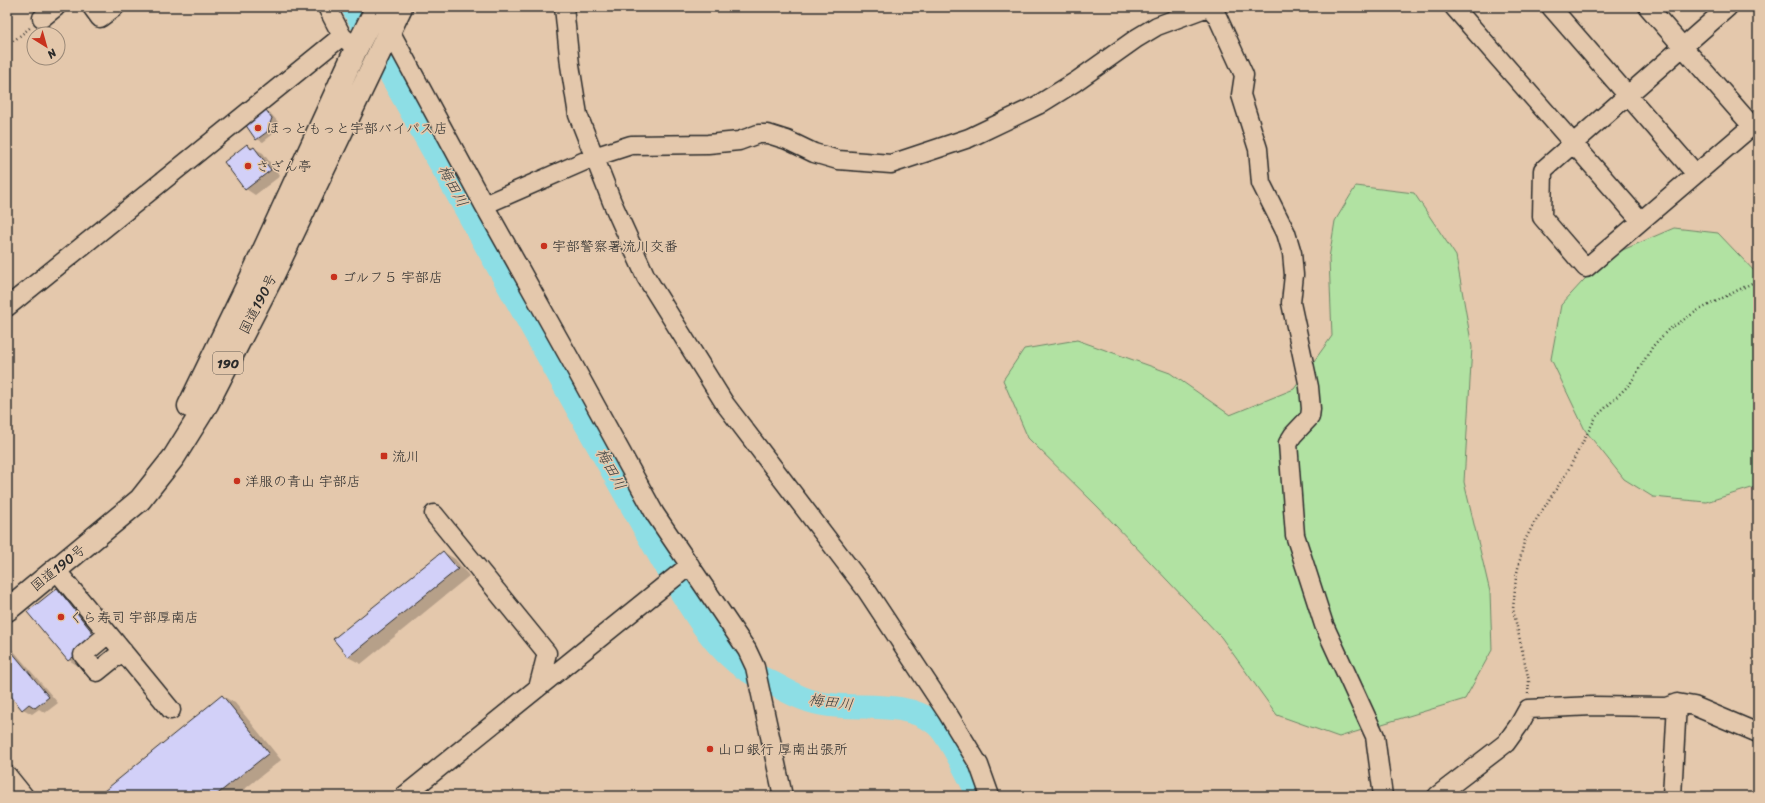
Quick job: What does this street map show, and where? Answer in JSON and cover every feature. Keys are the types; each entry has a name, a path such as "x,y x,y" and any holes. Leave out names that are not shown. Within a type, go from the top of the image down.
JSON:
{"highway":[{"name":"国道190号","path":"7,610 140,500 174,458 206,404 273,275 401,7"},
{"name":"国道190号","path":"7,594 97,521 124,497 146,474 164,450 179,424 251,278 353,42 376,11"}],"street":[{"path":"42,18 56,7"},
{"path":"92,7 100,18 115,7"},
{"path":"327,7 353,42 374,64"},
{"path":"564,7 570,65 578,115 612,202 646,277 725,404 867,591 979,764 990,796"},
{"path":"484,205 594,157 631,145 708,144 739,140 758,134 768,134 787,140 814,153 838,160 891,164 969,138 1038,105 1075,82 1137,38 1157,26 1208,7 1217,16 1244,75 1241,96 1258,149 1262,183 1286,233 1292,253 1294,275 1291,303 1309,387 1311,409 1310,417 1293,435 1288,443 1295,535 1324,625 1375,736 1382,796"},
{"path":"1454,7 1572,144 1641,221"},
{"path":"1551,7 1696,174"},
{"path":"1648,7 1683,47 1752,126 1586,268 1542,218 1543,170 1572,144 1683,47 1728,7"},
{"path":"376,11 387,35 570,357 655,514 677,576 747,650 755,667 761,689 783,796"},
{"path":"7,307 353,42"},
{"path":"434,514 547,653 538,688"},
{"path":"56,570 171,710"},
{"path":"404,796 677,576"},
{"path":"108,634 83,655 97,672 123,651"},
{"path":"1672,796 1677,703"},
{"path":"1437,796 1506,743 1528,709 1593,706 1666,708 1677,703 1694,706 1758,733"},
{"path":"7,775 24,796"}],"path":[{"path":"7,46 42,18"},
{"path":"1528,709 1529,681 1513,609 1516,577 1524,542 1534,523 1566,474 1596,417 1630,384 1653,346 1668,330 1697,311 1758,280"}],"green space":[{"path":"1356,186 1414,193 1456,256 1472,347 1464,482 1490,592 1492,650 1465,699 1339,737 1277,715 1221,637 1098,507 1028,438 1003,380 1024,349 1077,340 1170,373 1230,415 1294,389 1332,336 1329,258 1335,221"},
{"path":"1674,228 1718,233 1758,275 1758,486 1706,502 1653,497 1624,479 1585,430 1551,359 1561,305 1604,258"}],"building":[{"name":"ほっともっと宇部バイパス店","path":"266,110 272,118 267,132 256,140 245,124"},
{"name":"さざん亭","path":"247,144 251,149 254,147 271,170 245,190 224,162"},
{"path":"443,551 458,569 348,657 333,639"},
{"path":"57,588 97,638 68,661 27,612"},
{"path":"7,646 49,697 35,708 29,704 22,710 7,691"},
{"path":"222,695 269,753 215,796 98,796"}],"waterway":[{"name":"梅田川","path":"353,7 664,563 690,607 711,636 722,649 747,670 801,698 830,705 885,707 911,711 935,723 947,736 979,796"}],"place":[{"name":"ほっともっと宇部バイパス店","path":"258,128"},
{"name":"さざん亭","path":"248,166"},
{"name":"宇部警察署流川交番","path":"544,246"},
{"name":"ゴルフ５ 宇部店","path":"334,277"},
{"name":"流川","path":"384,456"},
{"name":"洋服の青山 宇部店","path":"237,481"},
{"name":"くら寿司 宇部厚南店","path":"61,617"},
{"name":"山口銀行 厚南出張所","path":"710,749"}]}
